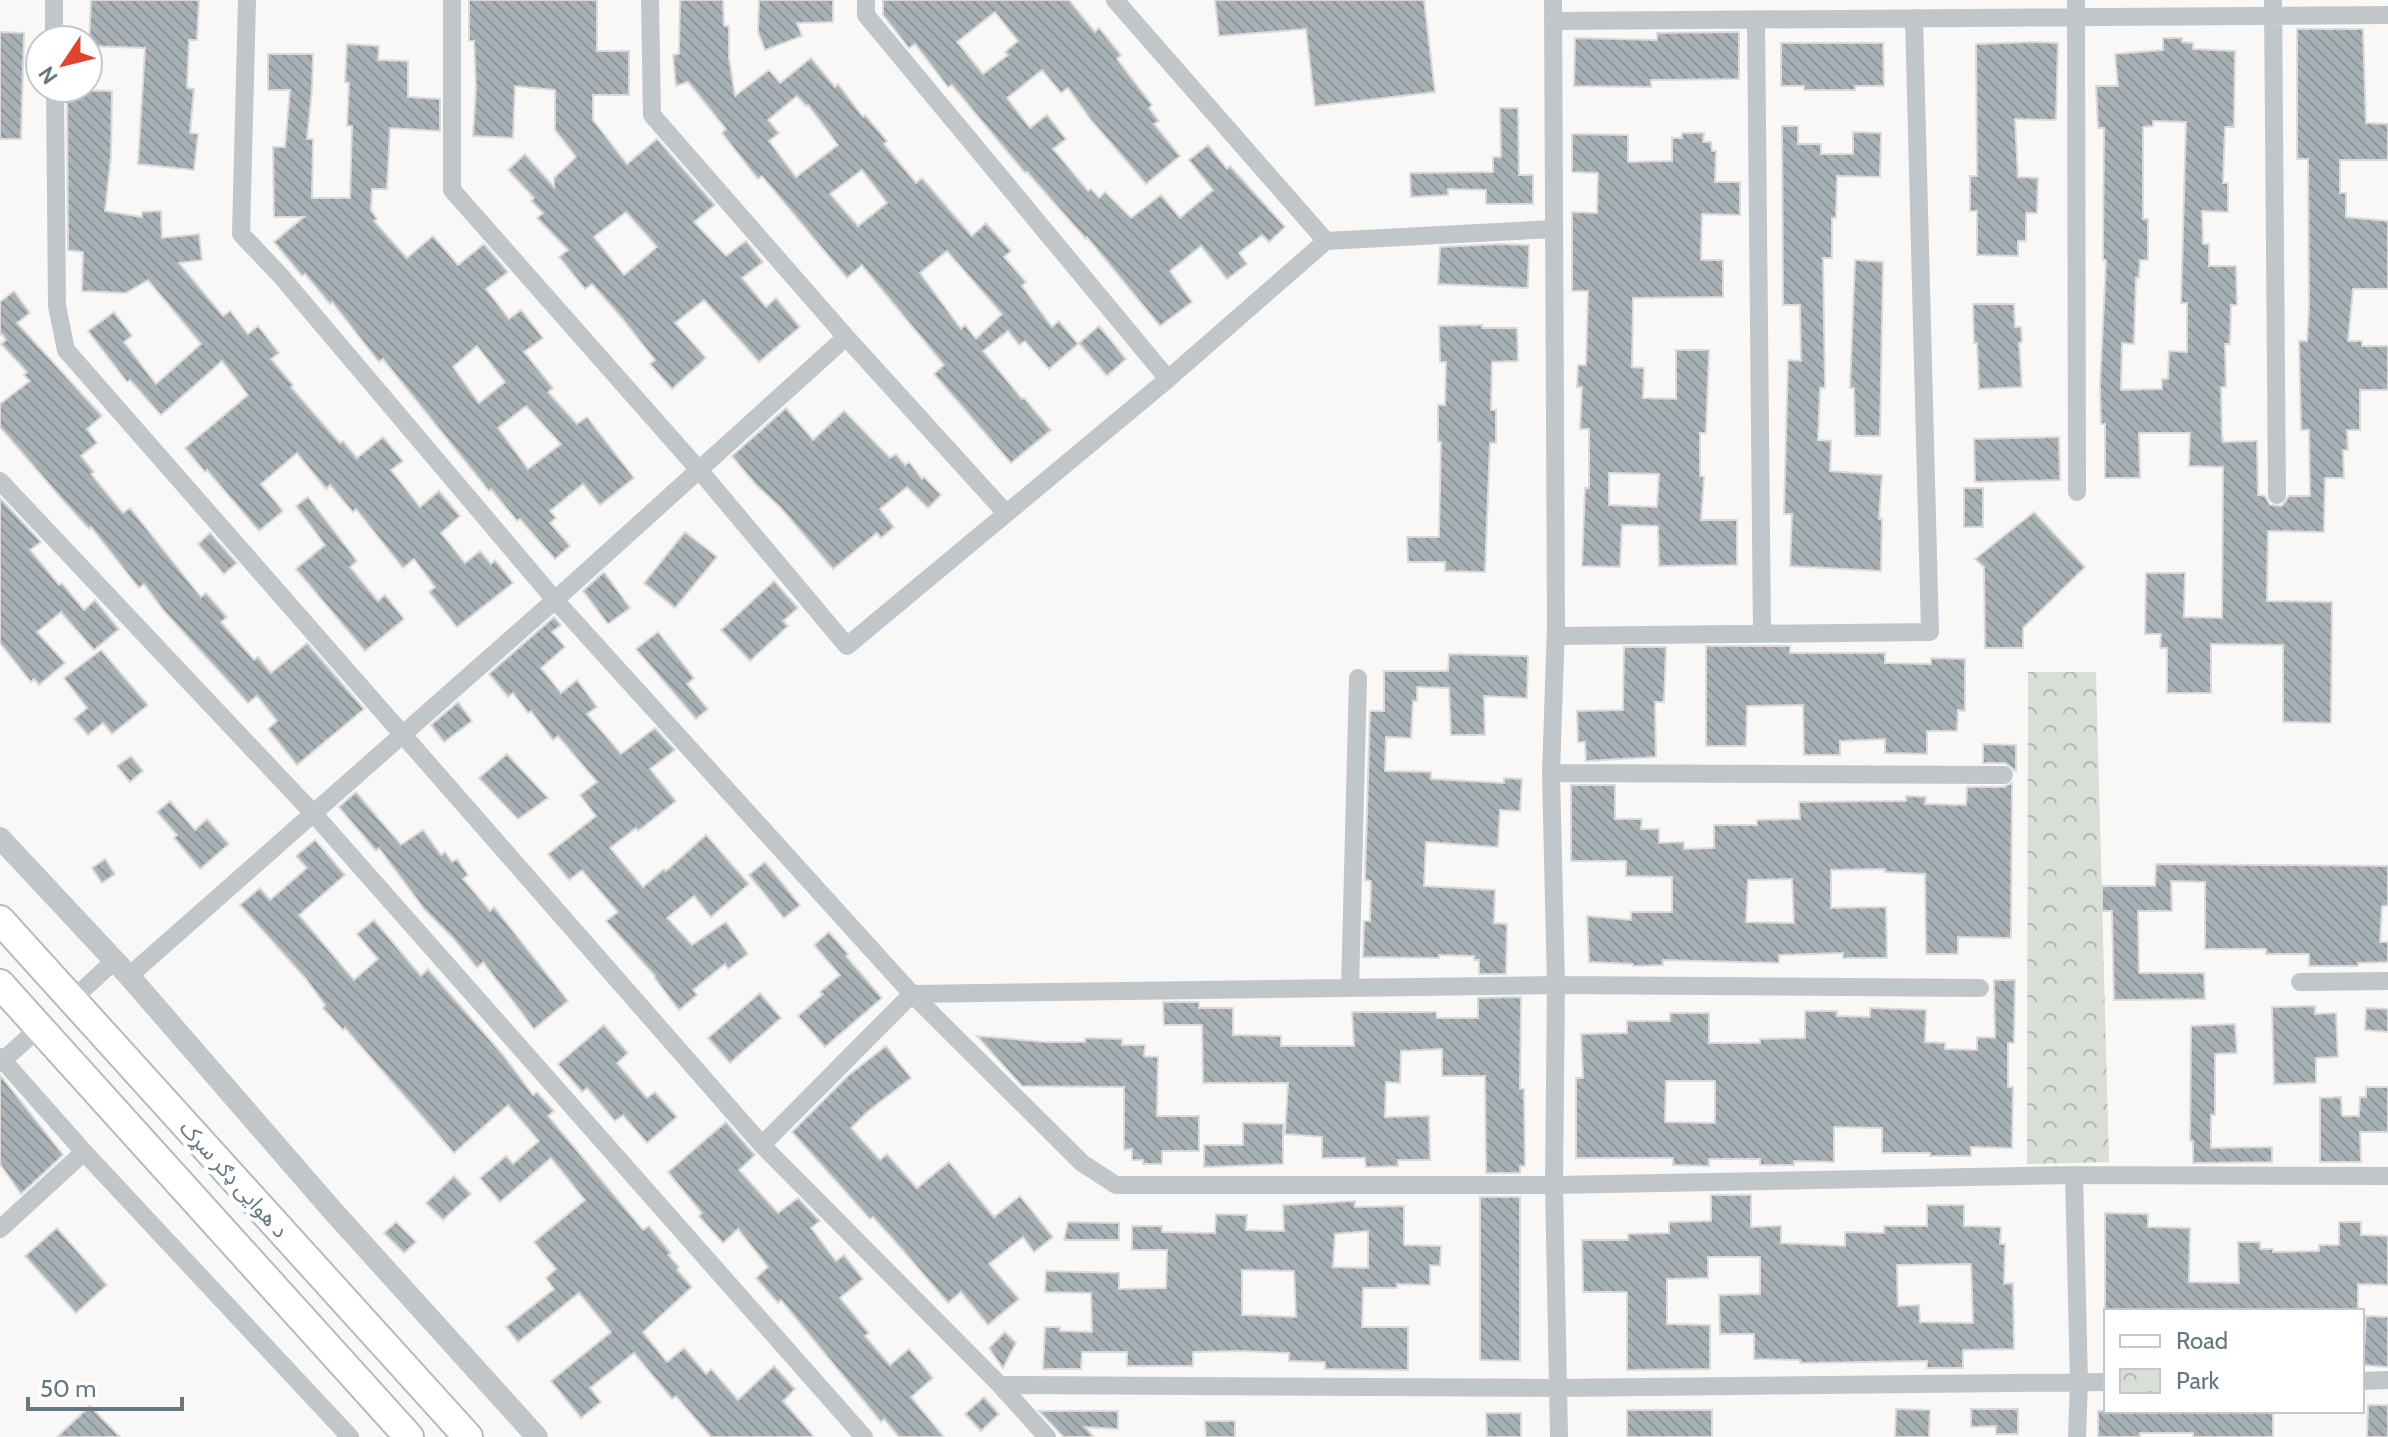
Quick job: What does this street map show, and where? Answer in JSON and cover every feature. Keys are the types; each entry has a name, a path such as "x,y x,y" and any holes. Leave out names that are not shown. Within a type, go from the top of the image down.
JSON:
{"main road":[{"name":"د هوایی ډګر سړک","path":"0,920 468,1437"},
{"name":"د هوایی ډګر سړک","path":"0,984 409,1437"}],"street":[{"path":"54,0 54,24"},
{"path":"247,0 241,234 280,275 555,600 912,994 1082,1163 1116,1185 1554,1185 2074,1175 2388,1176"},
{"path":"452,0 452,190 700,471 847,646 1168,379 1326,241 1553,229"},
{"path":"650,0 652,115 846,337 1005,512"},
{"path":"866,0 866,15 1168,379"},
{"path":"1115,0 1326,241"},
{"path":"1553,0 1556,636 1551,773 1556,985 1554,1185 1559,1437"},
{"path":"1553,21 1756,20 1864,9 1914,18 2076,9 2273,8 2388,15"},
{"path":"2273,8 2277,495"},
{"path":"2076,9 2077,492"},
{"path":"1556,636 1930,632 1914,18"},
{"path":"1756,20 1762,634"},
{"path":"55,104 57,306 66,350 762,1145 1000,1385 1047,1437"},
{"path":"72,1000 122,968 313,813 700,471 846,337"},
{"path":"0,481 313,813 864,1437"},
{"path":"1350,988 1358,678"},
{"path":"1551,773 2004,775"},
{"path":"0,838 122,968 332,1210 537,1437"},
{"path":"2300,982 2388,981"},
{"path":"762,1145 912,994 1556,985 1980,988"},
{"path":"39,1028 1,1060 350,1437"},
{"path":"0,1229 84,1152"},
{"path":"2074,1175 2079,1382 2077,1437"},
{"path":"2364,1381 2388,1380"},
{"path":"1000,1385 1559,1388 2104,1382"}],"green space":[{"path":"2028,672 2096,672 2109,1162 2027,1164"}],"building":[{"path":"91,0 199,0 197,40 189,40 187,88 194,89 190,133 198,134 194,170 138,164 145,48 104,47 104,24 90,24"},
{"path":"469,0 597,0 597,51 629,51 629,95 593,95 593,120 627,164 657,139 715,205 694,222 726,256 746,241 763,262 742,278 766,307 776,298 800,327 759,362 704,300 675,323 706,358 672,389 650,364 655,360 621,317 592,284 585,289 559,257 568,250 537,218 543,213 531,201 534,198 508,170 525,154 554,187 554,178 576,157 555,130 555,90 515,86 513,138 473,136 476,88 474,41 469,41","holes":["626,212 657,247 624,275 594,237"]},
{"path":"680,0 723,0 724,26 729,26 729,58 735,96 769,70 780,83 811,58 887,141 884,144 916,183 922,178 972,236 986,223 1011,251 1004,257 1026,282 1022,286 1052,327 1059,321 1078,344 1049,369 1025,341 1019,345 1008,331 983,351 1051,430 1011,463 934,374 944,365 862,265 847,278 762,176 758,179 722,133 726,129 688,82 676,86 673,55 679,54","holes":["797,96 808,105 838,145 796,177 769,141 779,133 768,120","862,170 887,203 858,226 830,194","947,251 1002,314 976,339 965,325 961,329 920,273"]},
{"path":"759,0 833,0 833,22 797,23 802,36 765,50 758,32"},
{"path":"883,0 1069,0 1095,32 1099,28 1121,55 1117,59 1152,105 1149,108 1159,121 1154,124 1180,156 1146,184 1068,88 1061,93 1042,70 1007,98 1030,128 1047,115 1066,139 1053,149 1088,191 1091,189 1099,198 1105,192 1131,218 1161,195 1180,218 1213,190 1189,160 1208,145 1227,169 1230,166 1285,227 1269,242 1262,235 1239,253 1247,264 1227,279 1201,246 1170,271 1192,302 1160,326 1087,237 1025,173 952,85 948,87 915,44 909,48 883,15","holes":["995,12 1018,41 1005,52 1008,55 983,74 957,42"]},
{"path":"1215,0 1424,0 1435,92 1315,106 1306,29 1219,36"},
{"path":"2297,29 2363,29 2366,123 2388,124 2388,160 2340,160 2340,193 2346,193 2346,217 2388,221 2388,289 2353,289 2348,341 2362,341 2362,346 2388,346 2388,390 2360,390 2360,430 2347,430 2348,450 2343,450 2344,478 2325,478 2324,532 2268,531 2267,601 2332,602 2331,723 2283,722 2283,645 2211,644 2211,693 2167,693 2167,648 2160,648 2161,634 2145,634 2146,573 2185,573 2184,617 2222,618 2223,467 2189,466 2190,433 2139,433 2140,478 2105,478 2105,424 2101,424 2100,386 2106,260 2103,260 2104,128 2098,128 2096,86 2118,86 2115,54 2163,50 2163,38 2182,38 2182,42 2193,43 2193,49 2235,51 2234,127 2225,127 2223,183 2228,183 2228,212 2202,211 2203,244 2209,244 2209,266 2236,266 2237,305 2231,305 2230,344 2225,344 2226,387 2221,387 2222,435 2223,442 2257,441 2258,495 2265,496 2270,505 2282,506 2289,496 2310,496 2309,430 2301,430 2299,341 2307,341 2309,308 2308,159 2297,159","holes":["2153,121 2186,122 2181,303 2187,303 2187,352 2169,351 2168,379 2162,379 2162,389 2121,390 2122,343 2134,344 2136,277 2139,278 2140,260 2148,260 2148,219 2143,219 2143,127 2153,126"]},
{"path":"0,32 24,33 21,139 0,139"},
{"path":"1739,32 1739,79 1651,80 1651,87 1574,86 1575,38 1657,40 1657,33"},
{"path":"1781,43 1883,43 1884,86 1855,86 1855,90 1804,90 1804,86 1781,86"},
{"path":"2058,43 2056,120 2015,119 2018,177 2038,178 2037,213 2026,213 2026,241 2018,241 2018,256 1977,255 1977,211 1970,211 1970,176 1977,176 1976,44"},
{"path":"347,44 379,46 378,60 408,61 408,97 440,99 440,131 390,128 387,189 372,189 371,210 377,219 374,221 407,258 433,236 458,265 484,244 508,272 486,289 509,319 521,310 543,338 524,352 553,388 548,392 577,424 587,417 634,478 600,505 583,484 550,511 556,518 550,523 570,546 555,559 520,519 517,521 491,489 489,491 383,359 379,362 332,302 330,304 305,274 302,276 274,242 304,217 274,217 273,147 285,147 290,90 268,90 268,54 313,54 307,139 313,139 312,198 350,198 352,126 347,126 349,83 345,82","holes":["477,346 505,382 479,403 453,367","526,406 561,444 528,469 498,428"]},
{"path":"104,91 112,91 111,156 105,211 142,217 142,212 161,211 162,238 199,234 202,260 179,263 223,316 230,311 248,334 258,326 279,353 271,359 293,385 291,387 357,458 383,437 403,461 391,470 420,507 439,491 460,516 441,533 465,563 480,551 491,564 495,560 513,583 457,627 429,592 435,587 414,559 403,568 356,509 353,512 330,485 326,489 297,453 261,484 283,511 259,531 185,448 248,395 222,361 161,415 130,380 127,382 88,331 114,312 132,336 124,342 156,384 201,344 148,280 126,293 82,291 83,252 68,250 67,104 104,104"},
{"path":"1500,108 1518,108 1519,175 1533,175 1533,204 1486,204 1486,190 1448,189 1448,195 1411,197 1410,173 1493,172 1493,157 1501,157"},
{"path":"1782,126 1798,126 1798,144 1821,144 1821,154 1853,154 1853,132 1881,133 1880,177 1837,176 1836,218 1832,218 1832,258 1823,258 1825,388 1820,388 1818,440 1831,441 1830,471 1882,475 1879,519 1882,519 1881,571 1790,566 1792,514 1784,514 1788,360 1801,361 1800,305 1783,305"},
{"path":"1682,133 1704,133 1703,142 1711,142 1712,151 1716,151 1715,182 1740,182 1740,215 1702,214 1701,260 1723,260 1723,297 1633,298 1632,367 1644,368 1643,398 1676,399 1676,350 1709,350 1706,433 1700,433 1700,476 1704,477 1701,520 1737,520 1737,565 1659,566 1658,526 1622,525 1620,567 1582,566 1585,488 1589,488 1589,429 1580,429 1582,387 1577,387 1578,365 1586,365 1588,291 1572,291 1572,212 1597,213 1598,173 1572,172 1572,134 1628,135 1628,162 1672,161 1672,138 1682,138","holes":["1609,473 1659,474 1657,507 1609,505"]},
{"path":"1529,245 1528,288 1438,284 1440,247"},
{"path":"1855,260 1883,262 1880,436 1855,436 1854,388 1850,388"},
{"path":"14,291 30,313 17,323 102,416 87,429 97,443 81,456 94,472 91,474 123,513 130,508 201,597 206,593 227,617 221,622 254,660 258,657 271,673 307,643 364,709 297,765 268,729 277,721 257,696 248,703 164,611 144,584 139,588 91,527 89,529 0,427 0,404 30,381 24,375 27,372 1,344 6,340 0,335 0,302"},
{"path":"1973,304 2014,304 2015,327 2021,327 2022,387 1979,389"},
{"path":"1482,325 1482,328 1517,328 1518,361 1492,362 1491,410 1496,410 1496,443 1490,443 1485,572 1445,571 1445,562 1408,562 1407,537 1439,537 1441,442 1438,442 1438,405 1445,405 1446,362 1440,362 1439,326"},
{"path":"1099,326 1126,359 1107,376 1079,343"},
{"path":"786,408 813,440 844,411 890,458 896,454 905,465 909,462 922,479 924,477 941,495 928,508 907,487 880,509 894,527 881,538 877,533 833,569 732,456"},
{"path":"2059,437 2060,480 1975,482 1974,439"},
{"path":"1964,488 1983,488 1983,527 1964,527"},
{"path":"308,497 357,561 350,567 378,601 385,595 404,619 365,651 296,569 325,545 296,506"},
{"path":"0,498 41,542 30,550 59,585 62,583 84,610 95,600 119,629 94,650 61,612 37,632 65,663 39,685 34,679 31,682 0,643"},
{"path":"2034,512 2085,567 2023,628 2023,648 1985,648 1984,567 1975,559"},
{"path":"685,532 717,557 675,608 644,583"},
{"path":"210,533 237,563 224,574 198,544"},
{"path":"604,572 630,608 608,624 583,591"},
{"path":"774,581 798,608 783,621 788,626 750,661 721,630"},
{"path":"554,617 561,625 552,632 565,647 541,668 561,693 577,680 597,707 587,714 621,754 655,728 675,750 650,769 676,801 610,848 643,887 706,835 749,884 711,917 694,896 667,918 692,945 726,922 748,954 728,969 725,964 693,990 697,995 679,1010 655,976 606,921 618,912 582,870 569,880 548,854 596,816 580,795 597,782 558,736 553,740 531,711 528,713 513,693 508,697 489,674"},
{"path":"658,632 694,678 687,684 708,709 696,719 636,649"},
{"path":"1706,646 1790,646 1790,653 1885,653 1885,663 1931,664 1931,658 1965,659 1965,711 1958,710 1957,731 1927,731 1927,754 1885,753 1885,739 1840,741 1840,755 1804,755 1803,705 1747,706 1746,746 1706,746"},
{"path":"1624,647 1666,647 1664,702 1655,702 1656,757 1586,761 1585,742 1578,742 1577,711 1623,710"},
{"path":"101,650 148,705 112,734 103,723 88,735 74,719 87,708 64,678"},
{"path":"1449,654 1528,656 1527,698 1484,696 1485,735 1451,735 1449,688 1417,687 1411,738 1386,737 1385,771 1431,772 1431,779 1504,783 1504,778 1522,779 1520,811 1500,810 1498,847 1426,842 1424,886 1495,890 1494,923 1507,924 1506,974 1479,974 1479,960 1474,960 1474,956 1363,957 1364,921 1370,921 1371,881 1365,880 1370,711 1384,711 1384,671 1448,671"},
{"path":"458,702 472,721 444,742 431,725"},
{"path":"1983,744 2016,745 2016,771 2005,763 1983,763"},
{"path":"507,754 548,798 518,819 479,778"},
{"path":"131,756 143,771 130,782 117,766"},
{"path":"2012,783 2011,938 1958,937 1958,954 1926,954 1925,874 1885,872 1885,869 1831,870 1831,908 1886,907 1887,958 1843,958 1843,953 1779,955 1779,963 1663,960 1663,965 1633,966 1589,962 1587,916 1631,920 1631,912 1672,912 1672,877 1626,876 1626,861 1571,861 1571,785 1615,785 1615,819 1642,819 1641,829 1659,829 1659,843 1684,842 1684,849 1714,848 1714,825 1757,825 1757,820 1800,819 1799,802 1906,801 1906,796 1926,797 1925,804 1966,805 1967,787 2004,787","holes":["1792,879 1794,923 1746,922 1748,880"]},
{"path":"356,792 401,845 423,830 441,855 445,852 452,862 457,859 468,875 463,879 490,911 494,907 568,1001 534,1029 483,962 477,968 425,910 379,848 376,851 339,807"},
{"path":"170,801 195,830 207,819 229,844 200,869 157,812"},
{"path":"315,840 345,875 299,915 354,980 378,959 357,934 374,920 421,976 428,969 504,1056 533,1095 537,1092 554,1111 548,1116 643,1230 649,1226 671,1253 668,1255 679,1267 677,1270 692,1287 643,1332 667,1362 684,1348 706,1374 711,1369 738,1400 774,1366 795,1389 783,1401 814,1437 711,1437 676,1396 672,1399 634,1353 590,1388 601,1402 581,1418 551,1381 611,1332 579,1293 518,1342 506,1327 554,1289 546,1278 556,1269 534,1242 585,1200 551,1158 500,1202 480,1178 506,1156 513,1164 539,1141 508,1105 454,1153 345,1028 343,1030 323,1008 325,1005 306,979 240,905 260,888 270,900 307,868 296,856"},
{"path":"105,859 115,874 102,883 92,868"},
{"path":"765,862 800,905 784,918 749,875"},
{"path":"2156,864 2388,866 2388,906 2382,906 2380,942 2388,942 2388,962 2358,963 2358,966 2309,966 2309,954 2266,954 2266,949 2205,949 2205,882 2171,881 2172,911 2138,911 2139,973 2204,973 2205,999 2114,1000 2112,911 2102,911 2102,886 2155,886"},
{"path":"829,932 882,998 825,1047 798,1016 840,975 814,945"},
{"path":"1994,980 2015,980 2014,1043 2008,1043 2008,1087 2013,1087 2012,1148 1971,1147 1971,1156 1882,1153 1882,1128 1834,1127 1834,1162 1794,1161 1794,1165 1760,1165 1760,1159 1709,1159 1709,1166 1673,1165 1673,1158 1576,1158 1576,1078 1583,1078 1581,1034 1627,1033 1627,1021 1670,1021 1670,1013 1709,1013 1709,1043 1760,1043 1760,1039 1805,1038 1805,1011 1837,1011 1837,1016 1870,1017 1870,1008 1926,1010 1925,1042 1945,1043 1945,1049 1977,1050 1977,1037 1995,1038","holes":["1666,1081 1715,1081 1715,1123 1665,1122"]},
{"path":"760,993 781,1018 730,1063 708,1038"},
{"path":"1521,997 1520,1089 1524,1089 1525,1166 1520,1166 1520,1173 1486,1173 1485,1076 1442,1076 1442,1049 1401,1051 1400,1083 1386,1082 1385,1117 1429,1116 1430,1160 1398,1160 1398,1166 1366,1167 1365,1158 1322,1158 1322,1137 1285,1134 1288,1083 1203,1083 1202,1025 1164,1025 1163,1002 1199,1002 1199,1008 1233,1008 1233,1035 1281,1036 1281,1046 1354,1046 1352,1012 1436,1012 1437,1018 1478,1018 1478,998"},
{"path":"2315,1006 2315,1014 2336,1013 2338,1057 2316,1058 2316,1083 2274,1084 2272,1007"},
{"path":"2366,1008 2388,1009 2388,1032 2365,1030"},
{"path":"2235,1024 2237,1053 2215,1054 2215,1115 2211,1115 2211,1148 2272,1147 2272,1162 2193,1163 2193,1141 2190,1141 2191,1026"},
{"path":"604,1025 628,1053 617,1063 647,1098 655,1092 677,1117 647,1143 623,1115 615,1121 587,1088 582,1092 558,1064"},
{"path":"977,1036 1045,1042 1085,1042 1085,1038 1122,1039 1122,1045 1145,1045 1144,1056 1158,1057 1157,1116 1199,1116 1199,1151 1162,1151 1162,1164 1143,1164 1143,1160 1132,1160 1132,1149 1124,1150 1124,1087 1022,1086"},
{"path":"886,1046 911,1078 851,1128 880,1160 887,1154 917,1188 949,1162 994,1217 1020,1196 1053,1237 1034,1252 1023,1237 989,1264 1019,1299 988,1325 961,1292 948,1303 873,1217 870,1219 792,1132 849,1075"},
{"path":"0,1075 63,1155 21,1194 0,1164"},
{"path":"2366,1087 2388,1087 2388,1132 2360,1132 2361,1162 2320,1162 2320,1098 2341,1097 2342,1116 2359,1116 2360,1097 2366,1097"},
{"path":"726,1122 755,1155 739,1170 778,1213 798,1198 820,1221 811,1228 836,1261 844,1255 863,1279 840,1298 869,1333 865,1336 890,1365 909,1349 933,1378 911,1397 944,1437 899,1437 884,1419 881,1422 781,1300 778,1303 756,1278 768,1267 738,1229 723,1243 699,1216 702,1213 668,1172"},
{"path":"1243,1123 1283,1124 1283,1164 1204,1167 1204,1145 1243,1145"},
{"path":"454,1176 471,1194 443,1220 426,1203"},
{"path":"1711,1195 1751,1195 1751,1227 1781,1226 1781,1243 1845,1246 1845,1232 1884,1233 1884,1226 1927,1226 1927,1205 1964,1205 1964,1226 2001,1227 2000,1244 2005,1244 2004,1284 2013,1283 2014,1349 1963,1350 1963,1368 1927,1368 1927,1361 1800,1363 1800,1360 1754,1359 1754,1334 1720,1334 1719,1295 1760,1294 1760,1257 1708,1257 1708,1278 1667,1279 1667,1324 1710,1325 1710,1369 1627,1370 1627,1292 1583,1292 1582,1240 1628,1240 1628,1234 1669,1233 1669,1222 1711,1221","holes":["1971,1264 1973,1323 1920,1322 1919,1305 1898,1306 1897,1265"]},
{"path":"1480,1197 1520,1197 1520,1361 1480,1360"},
{"path":"1355,1201 1355,1207 1404,1206 1404,1245 1441,1246 1440,1266 1430,1265 1430,1285 1397,1284 1397,1288 1363,1288 1362,1327 1408,1327 1408,1370 1325,1369 1325,1362 1289,1361 1289,1353 1242,1351 1193,1352 1193,1366 1127,1366 1127,1352 1082,1352 1081,1369 1043,1369 1045,1327 1092,1332 1091,1293 1045,1292 1046,1271 1119,1273 1119,1289 1166,1288 1167,1250 1132,1250 1132,1226 1162,1226 1162,1232 1215,1233 1216,1214 1247,1215 1246,1230 1284,1231 1283,1205","holes":["1368,1231 1368,1268 1333,1267 1335,1234","1242,1270 1294,1271 1296,1317 1242,1315"]},
{"path":"2105,1213 2148,1214 2148,1227 2190,1228 2189,1282 2239,1283 2238,1242 2260,1242 2260,1249 2273,1249 2273,1252 2319,1251 2319,1245 2339,1245 2339,1222 2361,1222 2361,1235 2388,1236 2388,1285 2358,1284 2358,1309 2105,1309"},
{"path":"396,1222 416,1242 404,1253 384,1233"},
{"path":"1068,1222 1119,1223 1119,1240 1064,1240"},
{"path":"57,1228 107,1285 76,1313 25,1256"},
{"path":"2366,1316 2388,1317 2388,1367 2364,1365"},
{"path":"1005,1332 1016,1343 1003,1368 989,1348"},
{"path":"984,1397 999,1414 981,1431 965,1414"},
{"path":"2368,1405 2388,1405 2388,1437 2367,1437"},
{"path":"90,1406 120,1437 57,1437"},
{"path":"1896,1409 1930,1410 1929,1437 1895,1437"},
{"path":"1971,1409 2018,1409 2018,1434 1996,1434 1996,1426 1971,1427"},
{"path":"1627,1410 1712,1410 1712,1437 1627,1437"},
{"path":"1039,1411 1118,1411 1118,1429 1085,1427 1094,1437 1064,1437"},
{"path":"2098,1411 2273,1413 2273,1437 2193,1437 2193,1433 2140,1433 2140,1437 2098,1437"},
{"path":"1486,1413 1521,1413 1521,1437 1487,1437"},
{"path":"1205,1421 1235,1421 1235,1437 1206,1437"}]}
